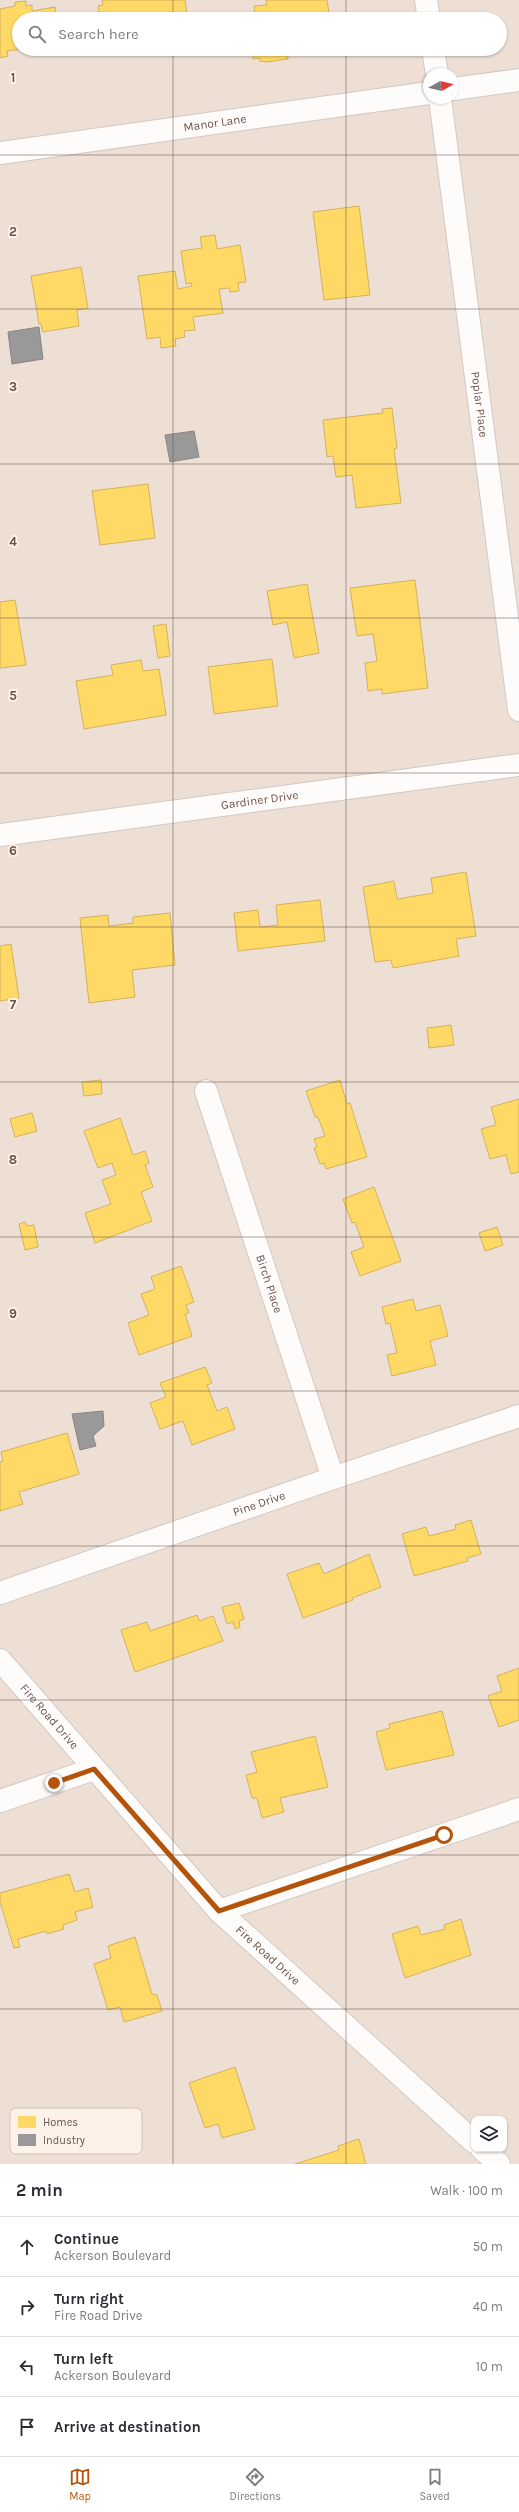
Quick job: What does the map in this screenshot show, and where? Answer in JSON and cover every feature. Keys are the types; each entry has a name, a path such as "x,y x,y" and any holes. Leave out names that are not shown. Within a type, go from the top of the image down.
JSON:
{"street":[{"path":"426,0 428,12"},
{"path":"434,56 436,68"},
{"path":"459,88 519,80"},
{"name":"Manor Lane","path":"0,153 423,94"},
{"name":"Poplar Place","path":"441,104 519,710"},
{"name":"Gardiner Drive","path":"0,835 519,765"},
{"name":"Birch Place","path":"206,1090 333,1478"},
{"name":"Pine Drive","path":"0,1593 333,1478 519,1416"},
{"name":"Fire Road Drive","path":"0,1660 219,1911 471,2139"},
{"path":"0,1800 94,1769"},
{"path":"219,1911 519,1809"},
{"path":"485,2152 498,2164"}],"shaded area":[{"path":"0,0 519,0 519,2164 0,2164"}],"building: Homes":[{"path":"102,0 185,0 187,12 99,12 98,6 103,5"},
{"path":"266,0 327,0 329,12 254,12 254,6 267,5"},
{"path":"26,1 26,6 32,5 32,11 55,7 56,12 12,12 12,50 7,51 8,56 0,58 0,9 15,6 15,2"},
{"path":"253,56 288,56 288,59 266,62 260,61 260,58 253,59"},
{"path":"359,206 370,295 324,300 313,212"},
{"path":"215,235 217,249 240,245 246,282 238,283 239,291 230,292 229,288 219,289 223,313 193,317 195,330 184,331 185,337 175,339 176,346 161,348 160,337 147,339 138,276 175,271 178,289 192,286 191,283 186,284 181,251 202,248 200,237"},
{"path":"81,267 88,308 77,310 79,326 43,332 41,324 39,324 31,276"},
{"path":"392,408 397,448 394,449 401,503 356,508 352,475 336,477 333,456 327,457 323,420 383,413 382,409"},
{"path":"148,484 155,538 100,545 92,491"},
{"path":"415,580 428,688 382,694 382,689 368,691 365,663 377,661 373,634 357,636 350,588"},
{"path":"307,584 319,653 294,658 287,622 273,625 267,591"},
{"path":"15,600 26,665 0,668 0,602"},
{"path":"166,624 170,656 158,658 153,626"},
{"path":"272,659 278,706 214,714 208,667"},
{"path":"141,660 143,671 159,669 166,715 84,729 76,681 113,675 111,665"},
{"path":"466,872 476,936 456,939 459,956 393,968 391,960 375,962 363,887 394,881 397,899 433,893 431,878"},
{"path":"320,900 325,941 238,951 234,913 258,910 260,927 278,925 276,905"},
{"path":"170,913 175,965 132,970 135,997 89,1003 80,918 108,915 109,926 133,923 133,917"},
{"path":"11,944 19,998 0,1001 0,946"},
{"path":"451,1025 454,1045 429,1048 427,1028"},
{"path":"101,1080 102,1094 84,1096 82,1082"},
{"path":"340,1080 347,1104 350,1103 367,1157 326,1169 324,1163 320,1164 314,1148 317,1147 314,1139 325,1136 318,1117 315,1117 306,1091"},
{"path":"519,1099 519,1172 511,1174 506,1155 490,1159 481,1129 496,1125 491,1107"},
{"path":"32,1113 37,1131 15,1137 10,1119"},
{"path":"120,1118 133,1155 145,1151 149,1163 145,1165 153,1187 141,1192 152,1221 95,1243 85,1213 111,1204 102,1180 116,1175 112,1163 98,1168 84,1131"},
{"path":"374,1187 401,1261 360,1276 351,1252 364,1247 355,1222 352,1223 343,1199"},
{"path":"25,1222 27,1226 34,1225 38,1247 25,1250 19,1224"},
{"path":"497,1227 503,1245 485,1251 479,1233"},
{"path":"181,1266 194,1302 186,1305 189,1313 185,1314 192,1336 139,1355 128,1323 149,1315 141,1294 155,1289 151,1277"},
{"path":"413,1299 416,1311 440,1305 448,1336 430,1341 436,1365 392,1376 387,1355 397,1353 390,1323 386,1324 382,1307"},
{"path":"205,1367 212,1383 207,1385 217,1411 227,1407 235,1429 192,1445 183,1421 160,1429 150,1403 166,1397 160,1383"},
{"path":"67,1433 79,1474 19,1492 23,1504 0,1511 0,1462 3,1461 1,1452"},
{"path":"471,1520 481,1554 467,1558 468,1561 414,1576 402,1534 426,1527 429,1536 456,1529 455,1525"},
{"path":"369,1554 381,1587 352,1598 353,1600 303,1618 287,1574 319,1563 324,1574"},
{"path":"239,1603 244,1619 239,1621 240,1627 235,1629 233,1622 227,1624 222,1607"},
{"path":"197,1615 199,1621 213,1616 223,1641 135,1672 121,1630 147,1622 150,1631"},
{"path":"519,1668 519,1720 499,1727 488,1696 502,1691 497,1676"},
{"path":"442,1711 454,1755 386,1770 376,1732 390,1728 389,1724"},
{"path":"315,1736 328,1787 280,1798 284,1812 262,1818 257,1798 252,1798 246,1775 257,1772 251,1752"},
{"path":"69,1874 75,1892 88,1888 93,1907 75,1912 77,1920 63,1925 64,1929 47,1934 46,1931 18,1939 20,1947 14,1948 0,1902 0,1893"},
{"path":"461,1919 471,1955 405,1978 392,1934 418,1926 421,1935 445,1929 444,1925"},
{"path":"135,1937 152,1994 157,1995 162,2011 124,2022 120,2007 108,2010 94,1964 111,1958 108,1946"},
{"path":"235,2067 255,2129 222,2138 218,2124 205,2128 189,2083"},
{"path":"359,2139 366,2164 295,2164 339,2150 338,2146"}],"building: Industry":[{"path":"39,327 43,359 12,364 8,332"},
{"path":"194,431 199,457 170,462 165,435"},
{"path":"103,1411 104,1426 93,1436 96,1446 80,1450 72,1414"}],"route":[{"path":"54,1783 94,1769 219,1911 444,1835"}]}
